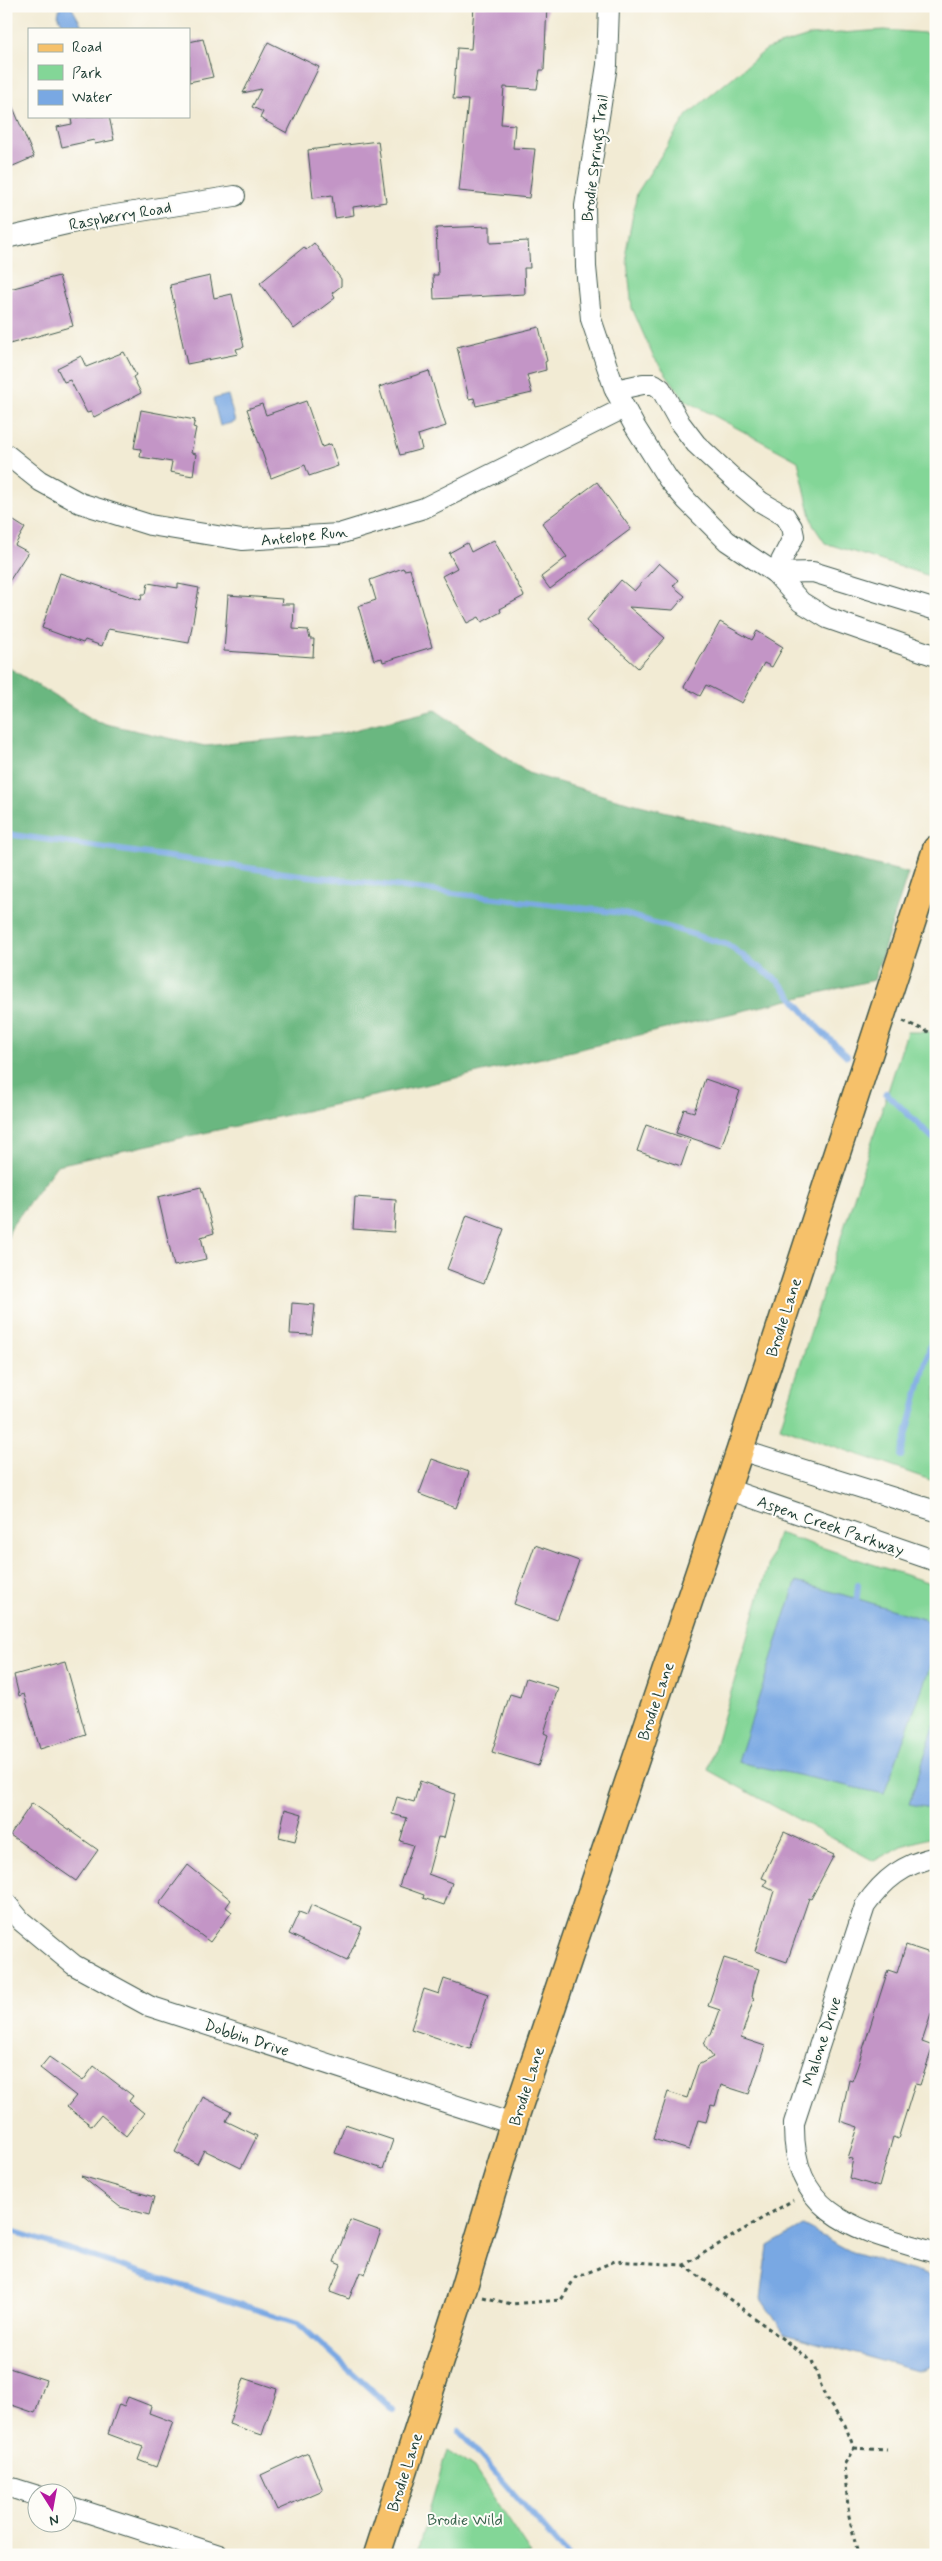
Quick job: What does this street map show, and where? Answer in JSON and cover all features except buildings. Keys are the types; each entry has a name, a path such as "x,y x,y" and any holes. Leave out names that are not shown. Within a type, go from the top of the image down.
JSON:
{"main road":[{"name":"Brodie Lane","path":"378,2555 463,2290 513,2124 740,1450 936,849"}],"street":[{"name":"Brodie Springs Trail","path":"609,6 607,64 585,206 586,267 591,319 615,390 624,408 651,454 687,501 727,541 775,573 801,602 827,618 936,656"},
{"name":"Raspberry Road","path":"6,238 84,220 235,196"},
{"path":"615,390 643,384 654,384 661,389 680,423 696,444 746,489 785,516 792,527 794,536 775,573 813,572 936,610"},
{"name":"Antelope Run","path":"6,454 40,481 80,503 150,525 242,540 329,535 339,534 424,508 624,408"},
{"path":"740,1450 936,1511"},
{"name":"Aspen Creek Parkway","path":"727,1489 936,1561"},
{"name":"Malone Drive","path":"936,1857 918,1860 894,1873 878,1887 865,1906 794,2123 795,2156 809,2190 821,2204 840,2218 870,2233 936,2253"},
{"name":"Dobbin Drive","path":"6,1903 22,1921 74,1965 149,2006 513,2124"},
{"path":"6,2486 28,2493"},
{"path":"78,2509 219,2555"}],"path":[{"path":"902,1021 936,1035"},
{"path":"934,1813 936,1824"},
{"path":"684,2265 794,2199"},
{"path":"483,2297 510,2304 561,2300 575,2278 616,2261 684,2265 812,2361 826,2399 845,2425 854,2448"},
{"path":"854,2448 887,2450"},
{"path":"854,2448 844,2465 849,2517 858,2555"}],"green space":[{"path":"884,30 925,33 936,36 936,578 825,543 813,525 798,461 685,400 653,356 632,308 626,251 637,193 687,115 767,49 812,35"},
{"path":"6,666 97,722 205,746 342,733 435,710 528,773 616,799 908,873 874,980 461,1077 57,1165 11,1227 6,1243"},
{"path":"907,1032 936,1032 936,1482 780,1427"},
{"path":"778,1533 936,1585 936,1836 901,1846 874,1861 708,1770"},
{"name":"Brodie Wild","path":"447,2450 474,2468 532,2555 416,2555"}],"water":[{"path":"60,6 72,8 81,24 81,28 64,28 58,15"},
{"path":"228,395 235,422 220,426 213,399"},
{"path":"796,1582 936,1623 936,1650 884,1794 738,1762"},
{"path":"936,1720 936,1809 909,1804"},
{"path":"803,2226 852,2252 936,2278 936,2364 917,2371 785,2334 761,2299 768,2246"}],"waterway":[{"path":"6,834 284,873 622,913 728,945 779,982 819,1029 847,1056"},
{"path":"886,1093 936,1141"},
{"path":"901,1456 936,1324"},
{"path":"856,1605 858,1585"},
{"path":"6,2229 298,2323 393,2410"},
{"path":"459,2431 567,2555"}]}
